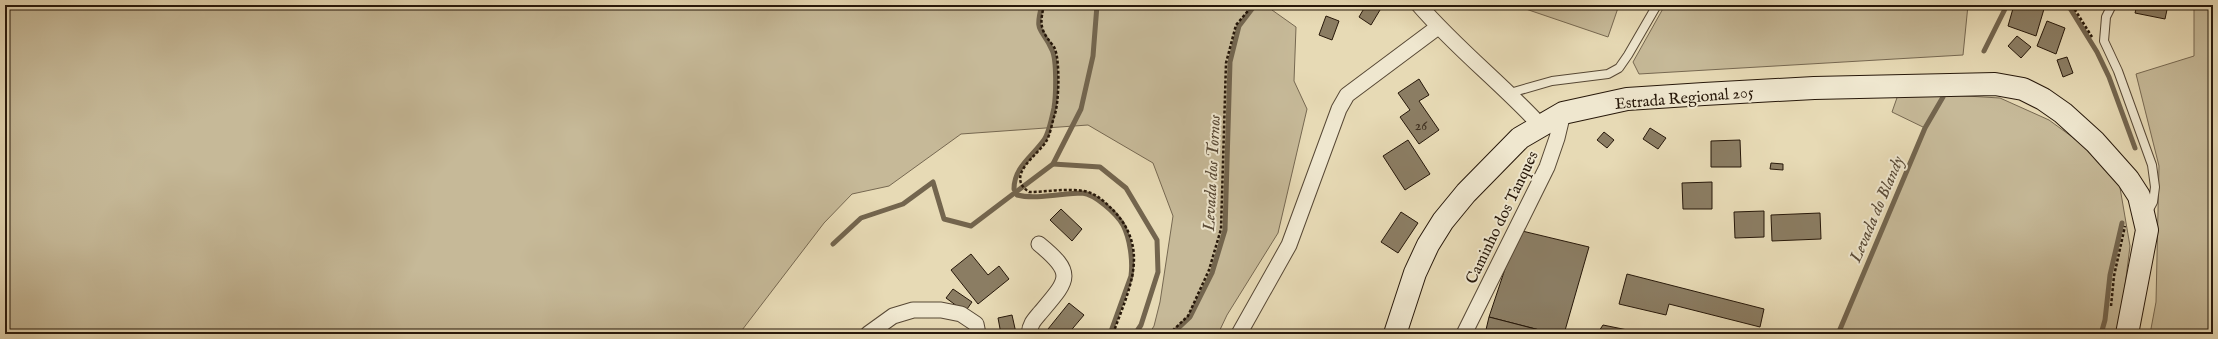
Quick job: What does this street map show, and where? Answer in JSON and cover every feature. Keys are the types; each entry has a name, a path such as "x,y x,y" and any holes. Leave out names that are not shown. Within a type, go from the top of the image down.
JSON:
{"main road":[{"name":"Estrada Regional 205","path":"1395,334 1415,273 1428,245 1443,221 1466,193 1520,138 1563,113 1627,99 1696,94 1814,88 1996,84 2022,89 2043,99 2068,118 2094,142 2128,179 2139,196 2147,230 2127,334"}],"street":[{"path":"1419,5 1438,27 1510,93 1540,125"},
{"path":"1239,334 1289,245 1339,108 1347,95 1438,27"},
{"name":"Caminho dos Tanques","path":"1464,334 1546,166 1558,138 1563,113"},
{"path":"1029,334 1031,323 1062,287 1066,279 1061,266 1051,254 1039,244"},
{"path":"868,334 892,316 913,310 941,310 961,314 976,324 978,334"}],"lane":[{"path":"1510,93 1552,81 1608,74 1619,68 1657,5"},
{"path":"2112,5 2106,17 2104,41 2118,71 2152,165 2155,187 2153,202 2145,217"}],"path":[{"path":"1044,5 1040,25 1055,49 1058,63 1057,108 1047,141 1023,168 1021,180 1025,190 1029,192 1085,191 1105,201 1125,222 1130,238 1135,267 1134,277 1112,334"},
{"path":"1169,334 1188,316 1209,270 1221,229 1226,63 1236,25 1253,5"},
{"path":"2072,5 2091,36 2104,41"}],"shaded area":[{"path":"5,5 1275,5 1272,10 1296,27 1294,81 1307,109 1278,233 1227,315 1218,334 1149,334 1154,326 1160,302 1173,216 1153,163 1088,125 961,134 889,186 852,194 824,223 739,334 5,334"},
{"path":"1514,5 1619,5 1608,37"},
{"path":"1665,5 1968,5 1963,55 1639,74 1633,62"},
{"path":"2194,5 2213,5 2213,334 2150,334 2156,302 2159,166 2136,74 2194,56"},
{"path":"1899,92 2000,98 2049,120 2090,150 2118,176 2130,246 2119,334 1838,334 1925,128 1892,112"}],"building":[{"path":"1366,5 1383,5 1371,25 1359,17"},
{"path":"2014,5 2031,5 2044,9 2036,36 2008,26"},
{"path":"2137,5 2168,5 2165,19 2135,13"},
{"path":"1326,16 1339,21 1332,40 1319,35"},
{"path":"2047,21 2065,28 2056,54 2037,46"},
{"path":"2017,36 2031,47 2021,58 2008,46"},
{"path":"2067,57 2073,73 2063,77 2057,60"},
{"path":"1419,79 1429,95 1419,101 1439,130 1419,144 1400,117 1410,110 1398,93"},
{"path":"1650,128 1666,138 1658,149 1643,139"},
{"path":"1604,132 1614,140 1607,148 1597,140"},
{"path":"1408,140 1430,174 1405,190 1383,156"},
{"path":"1740,140 1741,167 1711,167 1711,141"},
{"path":"1771,163 1783,164 1783,170 1770,169"},
{"path":"1712,182 1712,209 1683,209 1682,183"},
{"path":"1061,209 1082,229 1072,241 1050,220"},
{"path":"1764,211 1764,237 1735,238 1734,212"},
{"path":"1401,212 1418,223 1398,253 1381,242"},
{"path":"1820,213 1821,239 1772,241 1771,215"},
{"path":"1518,230 1589,247 1564,334 1555,334 1489,317"},
{"path":"971,254 988,275 999,266 1009,279 978,304 951,270"},
{"path":"1627,274 1764,309 1760,327 1669,304 1666,315 1619,304"},
{"path":"953,289 972,302 965,312 946,298"},
{"path":"1069,303 1084,315 1068,334 1054,334 1048,329"},
{"path":"1012,315 1016,333 1001,334 998,318"},
{"path":"1489,317 1555,334 1485,334"},
{"path":"1603,325 1647,334 1597,334"}],"waterway":[{"name":"Levada dos Tornos","path":"1014,189 1015,181 1020,168 1046,137 1054,108 1056,87 1055,62 1052,50 1039,26 1042,5"},
{"path":"833,244 861,218 903,204 933,182 944,219 971,226 1053,164 1081,109 1093,56 1097,5"},
{"name":"Levada dos Tornos","path":"1172,334 1190,317 1212,273 1225,230 1230,62 1239,26 1255,5"},
{"name":"Levada do Blandy","path":"1984,51 2007,5"},
{"name":"Levada dos Tornos","path":"2068,5 2097,52 2109,77 2135,148"},
{"name":"Levada do Blandy","path":"1838,334 1925,128 1943,97"},
{"path":"1053,164 1100,167 1126,188 1157,240 1158,272 1141,325 1135,334"},
{"name":"Levada dos Tornos","path":"1017,195 1032,197 1075,193 1087,194 1111,210 1123,225 1129,243 1132,263 1131,276 1110,334"},
{"name":"Levada dos Tornos","path":"2101,334 2105,320 2110,275 2122,223"}]}
